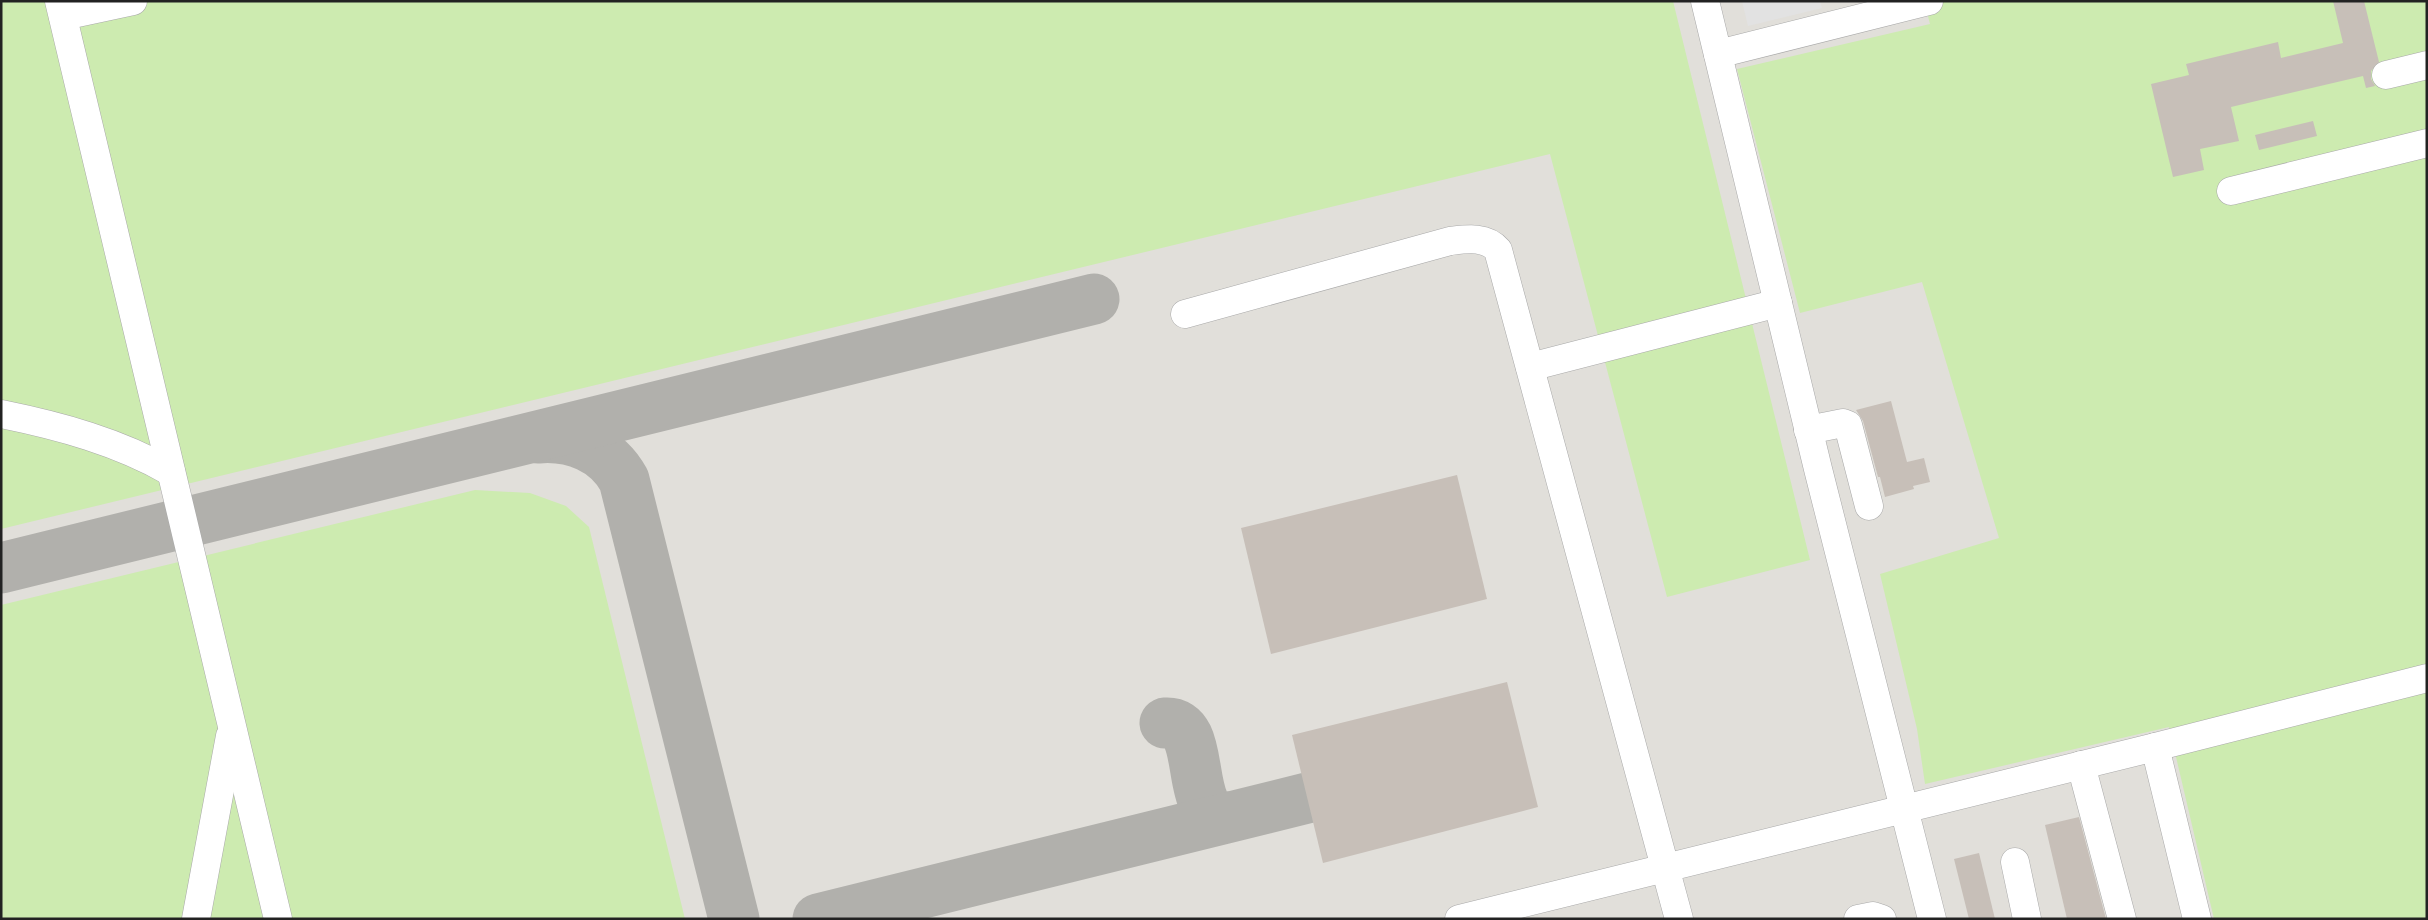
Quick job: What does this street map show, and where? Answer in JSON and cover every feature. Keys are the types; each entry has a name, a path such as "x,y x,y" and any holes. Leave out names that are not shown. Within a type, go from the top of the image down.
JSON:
{"lane":[{"path":"133,1 61,9 278,919"},
{"path":"1705,1 1808,430 1932,919"},
{"path":"1718,54 1929,1"},
{"path":"2386,75 2427,65"},
{"path":"2231,191 2427,143"},
{"path":"1185,314 1450,241 1482,240 1493,244 1498,250 1679,919"},
{"path":"1530,367 1778,303"},
{"path":"1,414 30,420 123,447 171,472"},
{"path":"123,447 159,423"},
{"path":"1808,430 1843,423 1848,425 1869,506"},
{"path":"1459,919 2427,678"},
{"path":"196,919 232,727"},
{"path":"2155,747 2197,919"},
{"path":"2081,765 2122,919"},
{"path":"2015,862 2027,919"},
{"path":"1858,919 1872,916 1882,919"}],"shaded area":[{"path":"1,1 2427,1 2427,919 1,919"},
{"path":"1742,1 1820,1 1822,8 1748,26"}],"green space":[{"path":"1,1 1673,1 1810,560 1667,597 1550,154 1,529"},
{"path":"1924,1 2427,1 2427,919 2214,919 2169,727 1925,784 1917,729 1880,574 1999,538 1922,282 1800,313 1737,69 1930,24"},
{"path":"475,490 530,493 566,506 589,527 685,919 1,919 1,605"}],"building":[{"path":"2333,1 2364,1 2379,62 2371,71 2371,79 2375,86 2366,88 2363,76 2231,107 2239,141 2200,149 2204,170 2173,177 2151,84 2189,75 2186,64 2278,42 2281,58 2343,43"},
{"path":"2313,121 2317,136 2259,150 2255,135"},
{"path":"1891,401 1907,462 1924,458 1930,482 1913,486 1914,489 1885,497 1863,421 1856,410"},
{"path":"1457,475 1487,599 1271,654 1241,528"},
{"path":"1507,682 1538,807 1323,863 1292,735"},
{"path":"2079,817 2106,919 2067,919 2045,825"},
{"path":"1979,853 1995,919 1969,919 1954,859"}],"taxiway":[{"path":"1,568 1094,299"},
{"path":"538,438 564,439 588,446 608,460 624,480 734,919"},
{"path":"1165,723 1179,726 1187,737 1204,803 1213,813 1227,817"},
{"path":"818,919 1307,798"}]}
